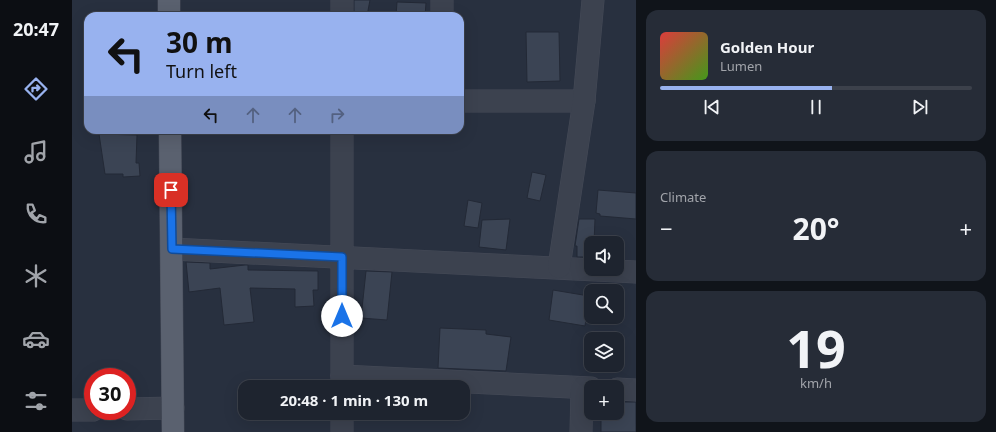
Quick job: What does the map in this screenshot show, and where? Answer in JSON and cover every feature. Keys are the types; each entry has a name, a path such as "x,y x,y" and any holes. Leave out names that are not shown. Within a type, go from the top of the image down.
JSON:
{"main road":[{"path":"169,0 169,12"},
{"path":"170,134 173,432"}],"street":[{"path":"342,0 342,12"},
{"path":"442,0 442,12"},
{"path":"559,267 584,101 593,0"},
{"path":"464,101 584,101"},
{"path":"342,134 342,380"},
{"path":"172,249 636,272"},
{"path":"470,385 584,388"},
{"path":"624,389 636,390"},
{"path":"136,409 173,408"},
{"path":"72,410 84,410"},
{"path":"581,432 584,410"},
{"path":"342,420 342,432"}],"building":[{"path":"354,0 370,0 368,12 354,12"},
{"path":"397,2 426,3 425,12 396,12"},
{"path":"526,32 559,32 560,81 527,82"},
{"path":"99,134 137,135 136,163 139,163 140,176 123,177 123,174 105,174"},
{"path":"532,172 546,175 540,201 527,198"},
{"path":"598,190 636,193 636,219 600,216 600,214 596,213"},
{"path":"468,200 482,203 478,228 464,226"},
{"path":"510,219 506,250 479,247 482,220"},
{"path":"579,219 595,219 594,236 584,236 584,257 577,257 577,246 575,246"},
{"path":"186,262 210,263 210,269 248,265 248,270 318,271 318,290 313,290 314,306 295,307 295,289 250,288 254,322 224,325 220,288 189,292"},
{"path":"366,271 392,272 387,320 361,318"},
{"path":"553,290 584,295 585,326 549,320"},
{"path":"440,328 486,330 486,334 511,337 506,371 438,368"},
{"path":"624,402 636,402 636,432 601,432 601,420 624,420"}],"route":[{"path":"171,190 172,249 342,257 342,316"}]}
